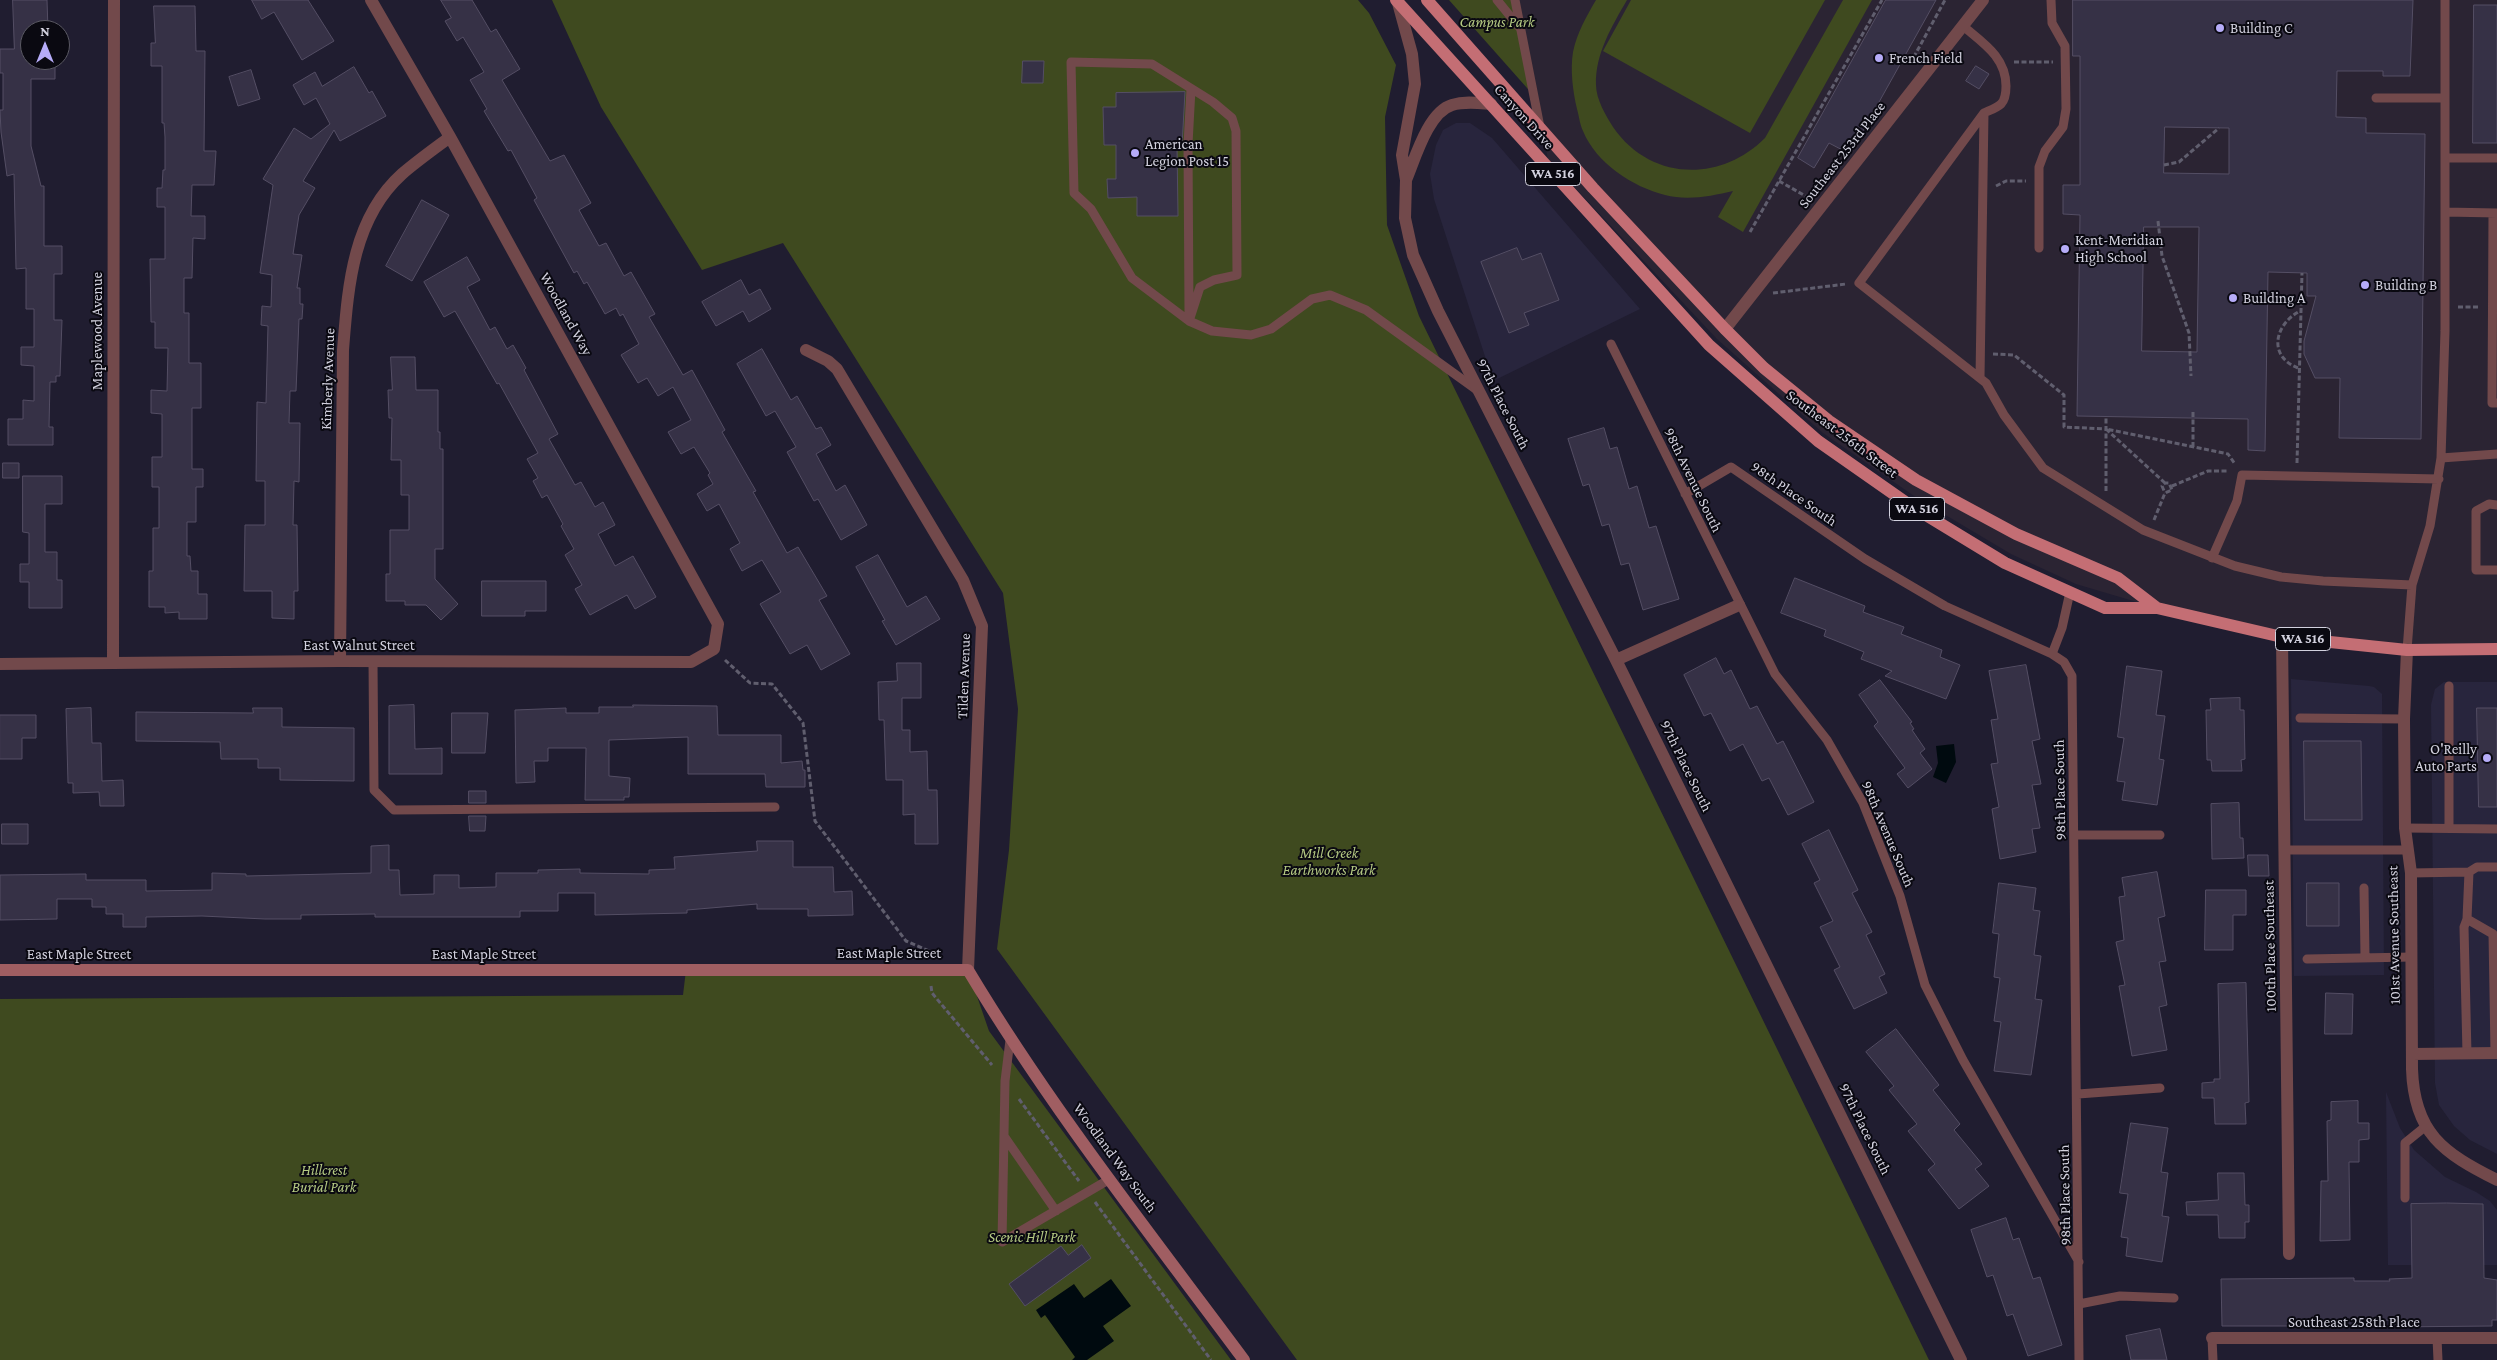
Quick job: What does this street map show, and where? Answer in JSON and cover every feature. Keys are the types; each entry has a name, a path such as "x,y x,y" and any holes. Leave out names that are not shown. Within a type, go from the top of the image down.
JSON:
{"main road":[{"name":"Canyon Drive","path":"1427,0 1599,195 1725,329"},
{"name":"Canyon Drive","path":"1397,2 1709,345"},
{"name":"Southeast 256th Street","path":"1725,329 1764,368 1829,421 1916,480 2016,534 2118,578 2157,608"},
{"name":"Southeast 256th Street","path":"1709,345 1748,382 1818,441 1908,504 2005,563 2105,608 2157,608 2282,637 2407,650 2497,649"}],"street":[{"name":"Maplewood Avenue","path":"113,663 114,0"},
{"name":"Woodland Way","path":"371,0 450,137 718,624 714,649"},
{"name":"Southeast 253rd Place","path":"1725,329 1823,207 1984,0"},
{"name":"97th Place South","path":"1397,2 1412,54 1415,84 1402,155 1406,180 1406,218 1413,256 1477,390 1616,660 1961,1360"},
{"name":"97th Place South","path":"1406,180 1424,138 1440,112 1450,105 1466,102 1491,104"},
{"name":"Kimberly Avenue","path":"340,661 343,350 347,300 355,253 381,199 401,175 450,137"},
{"name":"Tilden Avenue","path":"806,350 828,360 837,369 963,580 982,626 968,970"},
{"path":"1616,660 1739,604"},
{"name":"100th Place Southeast","path":"2282,637 2289,1254"},
{"name":"East Walnut Street","path":"0,664 340,661 691,662 714,649"},
{"name":"101st Avenue Southeast","path":"2407,650 2404,719 2405,828 2411,872 2414,1098 2426,1126 2445,1148 2459,1160 2497,1180"},
{"name":"East Maple Street","path":"0,970 968,970"},
{"name":"Woodland Way South","path":"968,970 1010,1040 1244,1360"},
{"path":"2412,1054 2496,1053"},
{"name":"Southeast 258th Place","path":"2212,1338 2497,1338"}],"lane":[{"path":"1497,0 1521,28"},
{"path":"1515,0 1540,127"},
{"path":"2039,248 2039,167 2045,151 2063,126 2066,109 2065,46 2052,23 2051,0"},
{"path":"2407,650 2412,585 2430,526 2441,458 2446,0"},
{"path":"1963,26 1997,55 2003,64 2006,77 2006,92 2000,105 1984,113 1859,283 1986,383 2004,415 2043,468 2149,533 2235,566 2282,577 2412,585"},
{"path":"1189,321 1200,287 1214,280 1236,275 1236,131 1232,118 1152,64 1070,62 1074,193 1091,209 1132,278 1189,321 1212,331 1252,335 1271,329 1312,299 1330,295 1366,310 1477,390"},
{"path":"1189,321 1188,144 1191,89"},
{"path":"2376,98 2445,98"},
{"path":"1980,378 1984,113"},
{"path":"2445,158 2497,158"},
{"path":"2445,212 2495,213 2492,403 2497,403"},
{"name":"98th Avenue South","path":"1610,344 1775,674 1827,740 1863,803 1900,896 1925,984 1963,1060 2080,1264"},
{"path":"2441,458 2497,454"},
{"name":"98th Place South","path":"1685,494 1731,467 1865,559 1945,606 2052,654 2064,662 2072,676 2080,1264 2079,1360"},
{"path":"2212,558 2237,501 2241,473 2439,479"},
{"path":"2497,504 2489,504 2476,511 2476,570 2497,570"},
{"path":"2052,654 2062,628 2070,592"},
{"path":"373,661 374,790 394,810 775,807"},
{"path":"2449,686 2449,828"},
{"path":"2300,718 2404,719"},
{"path":"2405,828 2497,829"},
{"path":"2074,835 2160,835"},
{"path":"2285,850 2408,850"},
{"path":"2411,872 2469,872 2477,867 2497,867"},
{"path":"2467,1054 2464,927 2467,919 2469,872"},
{"path":"2364,888 2365,957"},
{"path":"2467,919 2493,934 2496,1053"},
{"path":"2306,959 2412,957"},
{"path":"1010,1040 1005,1081 1002,1242 1110,1179"},
{"path":"2078,1094 2160,1088"},
{"path":"2405,1198 2405,1143 2426,1126"},
{"path":"1004,1136 1056,1211"},
{"path":"2079,1304 2120,1296 2174,1298"},
{"path":"2212,1338 2213,1360"},
{"path":"2437,1338 2438,1360"}],"path":[{"path":"1750,232 1882,0"},
{"path":"1907,70 1945,0"},
{"path":"2021,62 2051,62"},
{"path":"2164,165 2179,162 2219,128"},
{"path":"1780,181 1823,207"},
{"path":"2006,181 2032,181"},
{"path":"2158,221 2162,256 2189,333 2191,376"},
{"path":"2297,476 2298,368 2302,273"},
{"path":"1752,295 1859,283"},
{"path":"2444,307 2493,307"},
{"path":"2298,368 2287,364 2279,350 2278,342 2286,321 2300,310"},
{"path":"1980,354 2014,355 2064,396 2064,427 2106,429 2228,454 2241,473"},
{"path":"2193,412 2193,447"},
{"path":"2106,416 2106,507"},
{"path":"2106,429 2164,482 2172,486 2208,471 2241,473"},
{"path":"2164,482 2161,488 2165,493"},
{"path":"2165,493 2171,492 2172,486"},
{"path":"2149,533 2165,493"},
{"path":"714,649 750,683 772,684 803,723 815,821 906,941 929,951 932,993 1005,1081 1211,1360"}],"shaded area":[{"name":"Kent-Meridian High School","path":"1515,0 2497,0 2497,649 2282,637 2157,608 2076,584 2011,554 1917,498 1823,433 1717,339 1548,159"},
{"path":"1456,123 1470,123 1492,138 1640,309 1493,381 1434,199 1430,174 1436,145 1443,130"},
{"path":"2291,679 2369,686 2374,687 2382,694 2384,975 2294,976"},
{"path":"2444,682 2497,682 2497,1154 2470,1140 2454,1126 2439,1105 2435,1083 2431,705 2435,689"},
{"path":"1954,744 1956,762 1946,783 1933,777 1938,763 1936,746"},
{"path":"2386,1092 2400,1128 2414,1150 2445,1177 2476,1192 2490,1201 2497,1210 2497,1265 2388,1265"},
{"path":"1111,1279 1131,1306 1103,1326 1114,1341 1087,1360 1072,1360 1075,1357 1045,1315 1041,1318 1036,1310 1074,1284 1084,1298"}],"green space":[{"name":"Mill Creek Earthworks Park","path":"552,0 1358,0 1369,13 1396,65 1385,117 1387,225 1419,316 1929,1360 1297,1360 997,949 1009,850 1018,709 1003,593 783,243 702,270 601,107"},
{"name":"Campus Park","path":"1449,0 1515,0 1535,97"},
{"path":"1596,0 1627,0 1605,41 1598,62 1596,90 1605,113 1613,127 1628,145 1646,158 1665,166 1686,170 1707,169 1727,163 1747,153 1765,138 1843,0 1872,0 1743,232 1718,217 1733,191 1708,196 1682,198 1653,191 1628,180 1617,172 1606,163 1589,143 1581,126 1576,102 1572,81 1572,59 1579,32"},
{"path":"1631,0 1825,0 1750,133 1603,51"},
{"path":"686,970 968,970 989,1031 1231,1360 0,1360 0,999 683,995"}],"building":[{"path":"13,0 47,0 48,20 20,20 20,70 55,70 55,79 31,79 31,146 41,186 44,186 44,246 62,246 62,274 54,274 54,320 62,320 60,376 56,376 56,382 50,382 49,427 53,427 53,445 8,445 8,419 23,419 23,400 34,401 34,366 21,365 21,347 34,347 34,309 26,309 26,268 16,269 14,174 7,176 1,132 0,110 3,110 3,73 0,73 0,49 14,49"},
{"path":"252,0 308,0 334,41 302,60 274,12 262,19"},
{"path":"441,0 472,0 491,32 496,29 520,69 502,80 550,161 564,155 591,203 579,210 599,246 606,243 624,276 631,272 655,314 649,317 683,375 692,370 725,430 722,432 756,491 753,492 787,553 798,547 827,596 819,600 850,654 821,670 807,645 790,654 760,604 781,592 762,560 742,571 730,549 740,543 719,504 707,511 697,494 713,484 708,475 710,473 694,447 681,454 668,432 691,420 673,387 658,396 647,378 638,383 621,355 639,344 623,314 620,316 616,308 605,314 587,282 584,284 577,271 574,273 534,200 537,198 511,150 508,151 484,111 487,109 470,80 484,72 463,37 457,41 445,21 451,18"},
{"name":"French Field","path":"1886,0 1936,0 1850,154 1829,143 1814,168 1798,158"},
{"path":"2073,0 2413,0 2410,76 2383,76 2383,71 2337,71 2336,117 2366,118 2366,133 2425,134 2421,439 2339,438 2340,378 2315,378 2304,354 2304,341 2316,296 2307,296 2307,273 2268,272 2265,451 2248,450 2248,419 2077,416 2080,215 2063,214 2063,185 2080,185 2080,56 2073,56","holes":["2165,127 2229,128 2229,174 2164,173","2144,227 2199,227 2197,352 2142,351"]},
{"path":"2474,5 2497,5 2497,143 2473,143"},
{"path":"154,6 195,6 196,51 205,51 204,151 216,151 214,185 192,185 191,216 205,216 205,239 193,238 192,278 184,278 184,313 189,313 189,363 201,363 201,408 192,408 192,469 203,469 203,487 196,487 196,522 187,522 187,556 190,556 191,571 198,571 198,594 207,594 207,619 179,619 179,612 165,613 165,607 149,607 149,571 153,571 153,528 159,528 159,487 152,487 152,457 162,457 162,414 151,413 151,390 167,391 168,348 155,348 155,322 151,322 150,259 165,259 165,207 157,207 157,188 162,188 163,170 165,170 165,137 164,123 162,123 162,66 151,66 151,43 155,43"},
{"path":"1023,61 1044,61 1043,83 1022,83"},
{"path":"1976,66 1989,74 1979,89 1966,81"},
{"path":"354,67 369,93 372,91 386,116 340,141 334,130 303,181 315,188 299,215 293,254 302,255 297,288 300,288 300,304 303,304 302,319 299,319 296,391 290,391 289,423 300,423 299,482 294,481 293,525 297,525 298,591 294,591 294,619 272,618 272,591 244,591 245,525 265,525 265,481 256,481 257,402 266,403 268,326 261,325 262,306 271,307 272,275 260,273 273,185 263,179 294,128 311,139 330,124 316,98 304,105 293,85 315,72 322,86"},
{"path":"251,70 260,99 238,106 229,77"},
{"name":"American Legion Post 15","path":"1185,92 1182,146 1177,146 1178,216 1137,216 1137,197 1108,198 1107,179 1116,179 1116,145 1104,145 1103,107 1116,107 1116,93"},
{"path":"422,200 449,215 412,281 386,266"},
{"path":"1517,248 1522,260 1541,253 1559,300 1524,313 1529,325 1509,333 1481,262"},
{"path":"467,257 480,280 467,287 490,330 495,327 507,349 513,345 526,368 524,370 558,434 549,439 575,485 581,482 595,507 603,502 615,525 598,534 615,566 633,556 656,597 635,609 627,595 590,615 575,589 582,585 565,555 574,549 547,495 542,498 533,481 538,478 527,459 538,453 499,383 497,384 455,311 444,317 424,282"},
{"path":"741,280 749,295 760,289 771,309 749,322 743,311 716,326 702,302"},
{"path":"762,349 791,400 797,396 816,429 821,427 831,445 816,454 836,491 845,485 867,525 841,540 818,499 814,501 787,452 796,447 775,411 766,416 737,364"},
{"path":"391,357 415,357 416,390 438,390 438,432 440,432 440,449 443,449 443,549 435,549 435,579 458,604 441,620 426,605 405,605 405,601 386,601 386,574 390,574 390,530 409,530 409,495 401,495 401,460 391,460 392,418 389,418 388,390 392,390"},
{"path":"1604,428 1610,449 1617,447 1629,489 1637,486 1649,528 1656,526 1679,599 1643,610 1629,563 1621,565 1609,524 1602,526 1589,484 1583,486 1568,439"},
{"path":"3,463 19,463 19,478 3,478"},
{"path":"23,476 62,476 62,504 45,504 45,552 57,552 57,580 62,580 62,608 29,608 29,582 20,582 20,564 29,564 29,533 23,532"},
{"path":"878,555 907,607 926,596 940,619 896,645 882,621 885,620 856,567"},
{"path":"1795,578 1865,606 1863,612 1904,627 1901,634 1942,650 1940,657 1960,665 1946,699 1885,676 1892,671 1861,659 1864,652 1824,636 1826,630 1781,613"},
{"path":"482,581 546,581 546,611 525,611 525,616 482,616"},
{"path":"1716,658 1724,674 1731,670 1750,709 1757,706 1777,744 1783,741 1814,802 1788,815 1769,778 1762,781 1743,744 1730,751 1711,713 1704,716 1684,675"},
{"path":"897,663 921,663 921,698 902,698 902,730 910,730 910,752 927,751 928,790 937,790 938,844 915,844 915,814 903,815 903,780 886,780 884,720 879,720 878,682 897,681"},
{"path":"2026,665 2040,739 2032,741 2041,784 2032,785 2040,828 2032,829 2036,852 2000,859 1992,809 1999,807 1991,764 1998,763 1991,720 1998,719 1989,671"},
{"path":"2127,666 2162,671 2156,715 2165,716 2159,759 2164,760 2157,805 2122,800 2125,782 2117,781 2124,738 2118,737"},
{"path":"1880,680 1912,722 1910,723 1914,729 1912,730 1925,749 1920,753 1932,769 1908,788 1897,774 1905,768 1874,726 1878,722 1859,695"},
{"path":"2240,698 2240,710 2244,710 2245,759 2241,760 2242,771 2212,771 2211,760 2207,760 2206,710 2211,710 2210,699"},
{"path":"414,705 415,749 442,748 442,774 389,774 389,706"},
{"path":"633,705 717,706 718,735 781,735 781,763 802,761 803,770 805,770 805,787 766,787 765,774 688,774 688,737 609,740 609,776 630,778 629,797 624,797 624,800 585,800 586,748 548,748 548,761 534,761 535,782 516,783 515,710 566,708 566,713 599,713 599,707 633,707"},
{"path":"91,708 92,743 101,743 102,781 123,780 124,806 100,806 99,792 73,793 73,783 68,783 66,709"},
{"path":"253,708 282,708 282,727 354,728 354,781 280,780 280,768 258,768 258,759 221,759 220,742 136,741 136,712 253,713"},
{"name":"O'Reilly Auto Parts","path":"2477,708 2497,708 2497,807 2479,807"},
{"path":"452,713 488,713 485,753 452,753"},
{"path":"0,715 36,715 36,738 22,738 22,759 0,759"},
{"path":"2304,741 2361,741 2362,820 2305,820"},
{"path":"469,791 486,791 486,803 469,803"},
{"path":"2239,803 2240,838 2243,838 2244,858 2212,859 2211,804"},
{"path":"469,816 486,816 485,831 470,831"},
{"path":"2,824 28,824 28,844 2,844"},
{"path":"1829,830 1858,890 1852,893 1872,932 1866,935 1885,974 1879,977 1887,993 1854,1009 1834,970 1840,967 1820,927 1833,921 1814,883 1820,880 1802,844"},
{"path":"757,841 793,841 793,867 833,867 834,892 852,891 853,915 808,916 808,909 757,909 757,904 687,910 687,913 595,915 595,893 558,893 558,911 520,911 520,917 375,917 375,914 301,915 301,919 202,916 146,917 146,927 123,927 123,914 106,914 106,907 92,907 92,899 57,899 57,919 0,920 0,875 86,874 86,880 146,880 146,891 212,890 212,873 246,874 246,876 371,873 371,846 389,845 389,870 399,870 400,895 434,894 434,875 459,875 459,888 496,887 496,873 538,873 538,870 580,869 580,873 649,874 649,870 675,869 674,857 757,851"},
{"path":"2248,855 2268,855 2269,876 2249,876"},
{"path":"2157,872 2165,916 2158,918 2166,961 2159,962 2167,1005 2159,1007 2167,1050 2132,1056 2119,986 2125,985 2116,942 2124,940 2119,897 2125,896 2122,878"},
{"path":"1999,883 2036,888 2033,910 2040,911 2034,955 2041,956 2035,999 2042,1000 2031,1075 1994,1071 2001,1022 1994,1021 2000,978 1994,977 1999,934 1993,933"},
{"path":"2307,883 2339,883 2339,926 2307,926"},
{"path":"2206,890 2246,890 2246,915 2233,915 2233,950 2205,950"},
{"path":"2246,983 2249,1102 2245,1103 2246,1124 2215,1124 2214,1098 2202,1098 2202,1083 2214,1082 2214,1079 2220,1079 2218,984"},
{"path":"2326,993 2353,994 2352,1034 2325,1034"},
{"path":"1896,1029 1939,1085 1933,1090 1960,1124 1954,1130 1982,1164 1975,1169 1989,1186 1959,1209 1928,1170 1935,1164 1908,1131 1917,1124 1889,1090 1894,1086 1866,1052"},
{"path":"2358,1101 2358,1123 2369,1123 2369,1139 2359,1140 2359,1162 2349,1162 2350,1240 2320,1241 2321,1181 2328,1181 2327,1121 2331,1120 2331,1102"},
{"path":"2131,1123 2168,1128 2161,1172 2168,1173 2162,1216 2169,1217 2162,1262 2126,1256 2128,1238 2121,1237 2128,1194 2120,1193"},
{"path":"2218,1173 2244,1173 2245,1205 2249,1205 2249,1222 2245,1222 2245,1238 2219,1238 2218,1215 2187,1215 2186,1202 2218,1200"},
{"path":"2411,1204 2483,1204 2484,1278 2497,1280 2497,1320 2492,1320 2492,1326 2390,1327 2389,1320 2354,1321 2354,1326 2222,1326 2221,1279 2354,1278 2354,1281 2390,1281 2389,1279 2412,1278"},
{"path":"2006,1218 2013,1240 2019,1238 2033,1279 2040,1277 2062,1345 2028,1356 2013,1314 2007,1316 1993,1275 1987,1277 1971,1230"},
{"path":"1082,1245 1091,1258 1025,1306 1009,1284 1061,1246 1068,1255"},
{"path":"2160,1329 2167,1360 2131,1360 2126,1336"}],"place":[{"name":"Building C","path":"2220,28"},
{"name":"French Field","path":"1879,58"},
{"name":"American Legion Post 15","path":"1135,153"},
{"name":"Kent-Meridian High School","path":"2065,249"},
{"name":"Building B","path":"2365,285"},
{"name":"Building A","path":"2233,298"},
{"name":"O'Reilly Auto Parts","path":"2487,758"}],"park label":[{"name":"Hillcrest Burial Park","path":"324,1178"},
{"name":"Scenic Hill Park","path":"1032,1237"}]}
